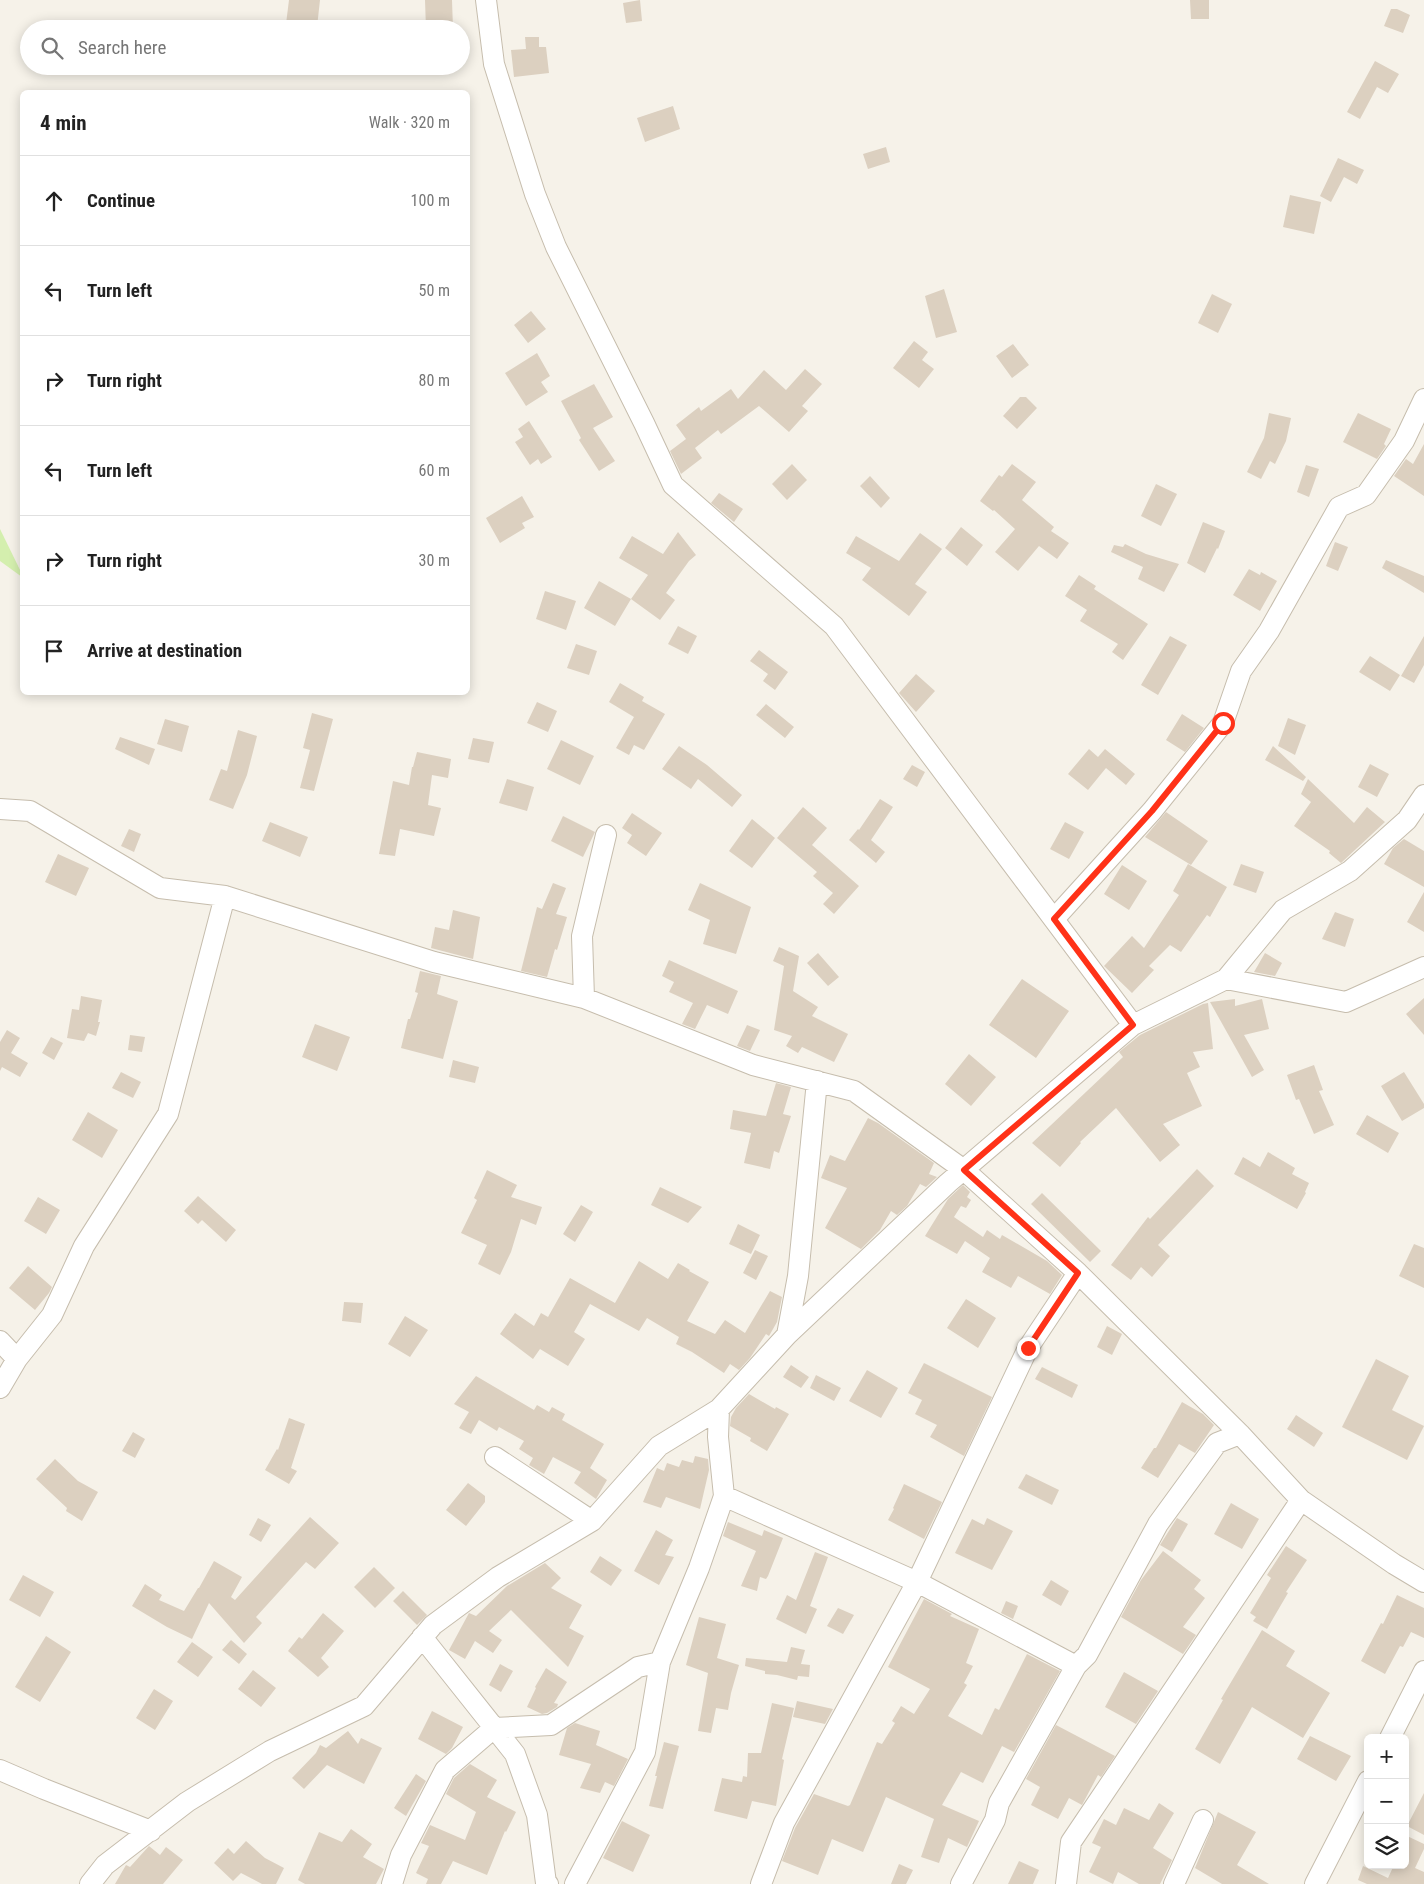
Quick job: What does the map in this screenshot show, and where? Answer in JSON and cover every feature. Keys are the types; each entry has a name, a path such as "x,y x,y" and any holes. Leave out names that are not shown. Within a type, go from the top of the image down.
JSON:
{"street":[{"path":"486,0 494,64 535,194 556,247 640,414 673,485 834,626 1133,1025"},
{"path":"1054,919 1152,811 1223,723 1241,671 1269,630 1339,507 1366,495 1404,441 1424,399"},
{"path":"90,1884 105,1865 187,1802 270,1751 364,1706 433,1625 498,1577 592,1521 659,1446 719,1409 787,1335 964,1170 1133,1025 1226,980 1283,910 1350,872 1407,820 1424,795"},
{"path":"0,809 30,811 160,888 224,896 434,962 584,998 753,1065 854,1091 964,1170 1078,1273 1240,1434 1300,1500 1394,1564 1424,1582"},
{"path":"584,998 582,936 606,835"},
{"path":"0,1388 16,1360 52,1315 84,1246 168,1114 224,896"},
{"path":"1226,980 1346,1002 1424,967"},
{"path":"787,1335 798,1276 817,1081"},
{"path":"761,1884 784,1823 917,1582 1028,1348 1078,1273"},
{"path":"0,1341 16,1360"},
{"path":"575,1884 645,1752 660,1662 699,1568 724,1496 718,1437 719,1409"},
{"path":"961,1884 995,1820 1000,1803 1076,1666 1087,1654 1158,1524 1217,1443 1240,1434"},
{"path":"495,1457 592,1521"},
{"path":"724,1496 917,1582 1076,1666"},
{"path":"1066,1884 1071,1842 1300,1500"},
{"path":"422,1637 515,1754 537,1815 546,1883 548,1884"},
{"path":"392,1884 402,1855 445,1770 494,1728 551,1725 638,1667 660,1662"},
{"path":"1392,1734 1424,1671"},
{"path":"0,1770 151,1830"},
{"path":"1315,1884 1364,1789"},
{"path":"1174,1884 1203,1820"}],"green space":[{"path":"0,529 20,570 20,576 0,561"}],"building":[{"path":"289,0 320,0 318,20 286,20"},
{"path":"425,0 452,0 453,20 426,20"},
{"path":"640,0 642,21 626,23 623,3"},
{"path":"1190,0 1209,0 1209,19 1191,19"},
{"path":"1391,9 1397,9 1410,15 1403,33 1384,26"},
{"path":"525,37 539,37 539,47 546,47 549,73 514,77 511,50 526,49"},
{"path":"1375,61 1399,74 1388,93 1377,87 1360,119 1347,112"},
{"path":"673,106 680,129 645,142 637,118"},
{"path":"886,147 890,162 868,169 863,154"},
{"path":"1338,158 1364,170 1357,184 1344,177 1331,202 1320,196"},
{"path":"1290,195 1321,202 1314,234 1283,227"},
{"path":"944,289 957,332 936,338 925,296"},
{"path":"1212,294 1232,304 1218,333 1198,323"},
{"path":"531,311 546,329 528,343 514,325"},
{"path":"914,341 928,352 922,360 934,369 919,388 893,368"},
{"path":"1013,344 1029,365 1012,378 996,356"},
{"path":"537,353 550,376 541,382 548,392 526,406 505,373"},
{"path":"805,369 822,384 802,406 808,411 789,432 759,406 721,434 718,430 695,448 702,458 681,474 670,451 686,439 676,425 699,407 701,411 731,389 738,399 764,370 786,390"},
{"path":"594,384 613,417 593,428 615,461 599,471 579,440 581,438 561,401"},
{"path":"1020,397 1026,397 1037,408 1017,429 1003,416"},
{"path":"1269,413 1291,418 1286,441 1275,464 1270,461 1261,479 1247,472 1264,438"},
{"path":"1358,413 1391,429 1384,444 1386,446 1377,459 1343,442"},
{"path":"529,421 552,457 541,464 538,459 530,465 515,442 523,437 518,429"},
{"path":"1424,444 1424,496 1394,476 1406,459 1413,464"},
{"path":"792,464 807,480 787,500 772,484"},
{"path":"1012,464 1036,482 1022,500 1054,527 1051,531 1069,543 1057,559 1039,546 1018,571 995,552 1015,529 994,510 980,501 999,475 1002,477"},
{"path":"1306,465 1319,469 1309,497 1297,492"},
{"path":"870,476 890,498 881,508 860,486"},
{"path":"1156,484 1177,494 1161,526 1141,516"},
{"path":"719,493 743,509 734,522 711,503"},
{"path":"522,496 534,517 522,523 525,528 500,543 486,518"},
{"path":"1203,522 1225,531 1205,573 1187,563"},
{"path":"961,527 983,545 967,566 945,548"},
{"path":"678,532 696,555 689,561 666,593 675,600 660,620 631,599 648,575 619,558 632,536 663,554"},
{"path":"920,533 942,549 915,584 927,592 909,616 862,580 871,568 846,553 856,536 899,561"},
{"path":"1335,542 1348,547 1338,571 1326,566"},
{"path":"1125,544 1146,554 1179,564 1164,592 1138,579 1143,567 1111,552 1114,545 1123,547"},
{"path":"1386,560 1424,576 1424,593 1382,568"},
{"path":"1249,569 1260,575 1261,572 1277,581 1260,611 1233,595"},
{"path":"1079,575 1096,586 1094,589 1148,624 1123,660 1112,652 1118,644 1080,621 1087,610 1065,596"},
{"path":"599,581 631,599 615,626 584,608"},
{"path":"545,591 576,601 566,630 536,619"},
{"path":"678,626 697,636 688,654 668,644"},
{"path":"1170,636 1187,645 1158,695 1141,685"},
{"path":"1424,636 1424,665 1414,683 1401,676"},
{"path":"576,644 597,651 589,675 567,668"},
{"path":"759,650 788,672 775,690 763,681 768,674 750,661"},
{"path":"1370,656 1400,675 1390,691 1359,672"},
{"path":"916,674 935,691 916,712 899,693"},
{"path":"620,683 644,697 642,701 665,714 644,750 634,745 629,755 616,748 634,717 609,702"},
{"path":"537,702 557,711 548,732 527,723"},
{"path":"766,704 794,727 785,738 756,715"},
{"path":"312,713 333,719 314,791 300,788 310,750 303,748"},
{"path":"1182,714 1204,728 1185,752 1166,740"},
{"path":"1288,718 1306,725 1295,755 1278,746"},
{"path":"165,719 189,726 182,752 157,744"},
{"path":"238,730 257,736 247,775 233,809 209,800 221,769 227,771"},
{"path":"120,737 155,749 149,765 115,749"},
{"path":"473,738 494,742 489,763 468,759"},
{"path":"561,740 594,756 580,785 547,769"},
{"path":"679,746 707,765 742,795 732,807 698,779 691,789 662,769"},
{"path":"1273,746 1306,777 1303,781 1265,760"},
{"path":"1089,749 1098,757 1105,749 1135,774 1126,785 1106,768 1088,790 1068,774"},
{"path":"417,752 451,759 448,778 432,775 428,805 441,808 434,836 400,829 395,856 379,854 393,781 409,785"},
{"path":"1370,764 1389,774 1377,797 1358,787"},
{"path":"912,765 925,772 917,787 903,779"},
{"path":"507,779 534,787 527,811 499,803"},
{"path":"1308,779 1354,823 1367,807 1385,822 1341,863 1329,853 1330,851 1294,826 1311,802 1301,794"},
{"path":"880,799 893,807 871,840 885,852 876,863 849,840 859,830"},
{"path":"803,807 827,828 812,845 859,886 834,914 823,904 833,893 813,876 817,872 777,838"},
{"path":"1166,812 1208,841 1191,865 1145,837"},
{"path":"632,813 662,833 646,856 627,843 632,835 622,828"},
{"path":"563,816 595,832 583,857 551,841"},
{"path":"752,819 775,838 752,868 729,851"},
{"path":"270,822 308,837 300,857 262,841"},
{"path":"1065,822 1084,832 1069,859 1050,849"},
{"path":"129,829 141,834 134,852 121,846"},
{"path":"1404,839 1424,851 1424,887 1384,864 1393,848"},
{"path":"58,854 89,868 76,896 45,882"},
{"path":"1188,864 1227,887 1210,917 1207,915 1181,952 1170,945 1149,966 1154,970 1132,993 1104,966 1132,936 1144,948 1179,895 1173,891"},
{"path":"1241,864 1264,872 1256,893 1233,885"},
{"path":"1122,865 1147,881 1129,910 1104,894"},
{"path":"553,883 566,888 556,914 567,917 547,977 521,971 537,907 542,909"},
{"path":"700,883 751,907 736,954 703,944 710,920 688,910"},
{"path":"1424,892 1424,932 1407,922"},
{"path":"453,910 480,917 473,959 431,948 435,927 449,930"},
{"path":"1335,912 1354,919 1345,947 1322,939"},
{"path":"779,947 799,956 793,991 818,1007 812,1016 848,1034 834,1062 802,1047 798,1053 786,1046 792,1036 774,1030 784,966 773,961"},
{"path":"818,953 839,977 828,986 807,963"},
{"path":"1265,953 1282,963 1275,976 1254,972"},
{"path":"669,960 738,991 728,1014 707,1005 695,1029 682,1024 693,1003 669,992 674,982 662,976"},
{"path":"420,971 441,976 437,994 458,1001 443,1059 401,1048 408,1019 410,1019 418,993 415,992"},
{"path":"1022,979 1069,1011 1036,1058 989,1025"},
{"path":"81,996 102,1000 98,1022 100,1022 96,1036 88,1033 84,1041 67,1038 72,1009 79,1010"},
{"path":"1424,998 1424,1035 1406,1014"},
{"path":"1235,999 1235,1006 1262,999 1269,1029 1244,1035 1264,1070 1252,1077 1210,1002"},
{"path":"1208,1003 1213,1049 1193,1052 1200,1067 1187,1073 1202,1106 1163,1124 1180,1145 1160,1162 1116,1108 1080,1142 1060,1167 1032,1143 1123,1057 1119,1052 1140,1035"},
{"path":"315,1024 350,1037 337,1071 302,1057"},
{"path":"747,1025 760,1030 750,1051 737,1046"},
{"path":"7,1030 20,1038 11,1053 28,1063 20,1077 2,1067 0,1071 0,1042"},
{"path":"130,1035 145,1037 142,1052 128,1050"},
{"path":"51,1037 63,1043 54,1060 42,1053"},
{"path":"969,1054 996,1077 971,1106 945,1084"},
{"path":"453,1060 479,1067 475,1083 449,1077"},
{"path":"1314,1065 1323,1090 1319,1091 1334,1125 1314,1134 1299,1099 1296,1100 1287,1075"},
{"path":"121,1072 141,1082 133,1098 112,1088"},
{"path":"1404,1072 1424,1104 1424,1108 1402,1121 1381,1086"},
{"path":"776,1083 791,1087 783,1114 791,1116 779,1153 774,1151 770,1169 744,1163 751,1133 730,1129 733,1110 766,1116"},
{"path":"88,1112 118,1130 102,1158 72,1140"},
{"path":"1367,1115 1399,1133 1388,1153 1356,1134"},
{"path":"868,1118 878,1123 934,1163 929,1174 937,1177 926,1187 920,1184 907,1206 897,1215 891,1211 880,1230 861,1249 825,1228 847,1188 821,1178 830,1155 845,1161"},
{"path":"1268,1152 1295,1168 1292,1174 1309,1183 1297,1209 1234,1174 1243,1157 1260,1167"},
{"path":"1197,1169 1214,1186 1158,1245 1170,1256 1152,1277 1141,1267 1131,1280 1111,1265 1148,1217 1150,1219"},
{"path":"487,1170 517,1185 511,1197 542,1207 536,1225 521,1219 511,1252 500,1275 478,1264 487,1245 461,1233 477,1200 474,1198"},
{"path":"963,1185 970,1192 967,1197 971,1200 966,1208 961,1206 954,1217 983,1237 987,1230 1000,1239 1002,1235 1047,1261 1062,1275 1050,1294 1018,1276 1011,1288 982,1272 990,1258 965,1241 957,1254 925,1236 948,1199"},
{"path":"660,1187 702,1207 688,1223 651,1205"},
{"path":"1042,1193 1101,1251 1090,1262 1031,1204"},
{"path":"198,1196 236,1230 226,1242 202,1220 198,1224 184,1211"},
{"path":"38,1197 60,1210 46,1234 24,1221"},
{"path":"581,1205 593,1212 575,1242 563,1234"},
{"path":"738,1224 760,1235 751,1254 729,1244"},
{"path":"1414,1244 1424,1248 1424,1288 1399,1276"},
{"path":"755,1250 768,1256 756,1280 743,1273"},
{"path":"639,1261 668,1279 678,1263 709,1282 687,1321 715,1334 725,1320 745,1333 770,1291 782,1297 777,1322 769,1336 766,1334 750,1358 739,1370 730,1364 724,1373 676,1344 679,1337 647,1318 639,1331 590,1304 574,1332 585,1339 568,1366 540,1349 533,1359 500,1334 515,1313 534,1326 541,1313 548,1317 570,1278 615,1303"},
{"path":"28,1266 52,1287 35,1310 9,1288"},
{"path":"966,1299 996,1318 978,1348 947,1328"},
{"path":"344,1302 363,1303 361,1323 342,1321"},
{"path":"405,1316 428,1330 410,1357 388,1344"},
{"path":"1107,1326 1122,1334 1112,1355 1097,1347"},
{"path":"1376,1359 1409,1376 1392,1410 1424,1426 1407,1460 1342,1427"},
{"path":"924,1363 992,1397 964,1456 930,1437 937,1425 915,1414 922,1400 908,1393"},
{"path":"791,1365 809,1377 801,1388 783,1377"},
{"path":"1042,1367 1078,1385 1072,1398 1035,1379"},
{"path":"867,1370 898,1388 881,1418 849,1401"},
{"path":"816,1375 841,1388 834,1401 810,1388"},
{"path":"476,1376 534,1410 537,1405 549,1412 552,1407 565,1414 562,1420 604,1444 590,1468 607,1480 596,1499 574,1483 581,1472 553,1457 544,1474 529,1465 533,1458 519,1449 524,1441 499,1427 497,1431 479,1420 471,1434 459,1428 469,1412 454,1404"},
{"path":"749,1394 775,1409 776,1407 789,1414 767,1451 750,1441 751,1438 730,1426 731,1417 736,1408"},
{"path":"1182,1402 1203,1414 1214,1425 1195,1453 1179,1444 1158,1478 1141,1468 1154,1448 1156,1448"},
{"path":"1296,1415 1323,1433 1314,1447 1287,1429"},
{"path":"289,1418 305,1424 291,1468 297,1471 289,1484 265,1470 278,1450"},
{"path":"133,1432 145,1439 135,1458 122,1451"},
{"path":"695,1456 708,1459 709,1470 700,1509 666,1497 661,1508 643,1502 657,1468 664,1471 667,1463 679,1467 682,1460 693,1463"},
{"path":"55,1459 78,1481 98,1492 82,1521 66,1511 67,1508 36,1479"},
{"path":"1026,1474 1059,1490 1052,1505 1018,1488"},
{"path":"468,1483 485,1496 485,1502 466,1526 446,1510"},
{"path":"904,1484 942,1502 924,1539 888,1520"},
{"path":"1231,1503 1259,1519 1242,1549 1214,1534"},
{"path":"310,1517 339,1543 315,1569 306,1562 256,1617 262,1623 244,1643 209,1603 192,1639 167,1627 132,1606 145,1584 162,1595 159,1600 184,1611 214,1561 242,1577 231,1597 235,1600"},
{"path":"258,1518 271,1525 261,1542 249,1535"},
{"path":"987,1518 1013,1531 992,1570 955,1553 972,1519 984,1525"},
{"path":"1177,1518 1188,1524 1172,1552 1160,1545"},
{"path":"728,1522 762,1536 764,1530 783,1538 768,1576 766,1579 760,1577 757,1591 741,1586 756,1551 723,1536"},
{"path":"656,1530 673,1540 665,1555 674,1557 659,1585 634,1571"},
{"path":"1286,1546 1307,1560 1286,1592 1288,1593 1267,1629 1253,1621 1256,1617 1250,1613 1271,1578 1267,1575"},
{"path":"1163,1551 1201,1580 1194,1589 1205,1598 1183,1627 1196,1635 1183,1654 1121,1617 1141,1580"},
{"path":"815,1552 828,1557 810,1606 817,1609 806,1634 776,1619 787,1595 796,1600"},
{"path":"600,1556 622,1570 611,1586 590,1572"},
{"path":"545,1563 561,1578 551,1588 582,1605 569,1628 584,1636 568,1667 511,1610 489,1631 502,1640 493,1653 475,1641 465,1659 449,1650 469,1613 476,1616 507,1586"},
{"path":"374,1567 395,1588 375,1608 354,1587"},
{"path":"23,1575 54,1592 40,1617 9,1600"},
{"path":"1051,1580 1069,1591 1061,1606 1042,1595"},
{"path":"403,1591 427,1615 417,1625 393,1601"},
{"path":"1397,1595 1424,1608 1424,1638 1411,1632 1403,1647 1400,1646 1385,1674 1361,1661 1381,1623 1383,1624"},
{"path":"924,1599 952,1614 950,1616 979,1629 966,1663 973,1666 964,1683 967,1685 948,1716 982,1735 995,1708 999,1710 1027,1654 1060,1671 1014,1752 1002,1746 983,1783 961,1772 942,1805 979,1821 967,1847 948,1838 939,1863 921,1857 934,1819 886,1797 863,1852 832,1839 818,1875 782,1861 795,1828 814,1794 848,1806 850,1805 877,1742 882,1744 895,1723 892,1721 901,1706 914,1714 930,1689 888,1667"},
{"path":"1006,1601 1018,1606 1013,1619 1001,1613"},
{"path":"838,1608 854,1615 843,1634 827,1626"},
{"path":"323,1613 344,1631 321,1658 329,1667 318,1677 288,1651 299,1637 302,1639"},
{"path":"699,1617 726,1624 717,1658 739,1665 728,1710 716,1708 711,1733 698,1731 708,1673 686,1665"},
{"path":"1262,1630 1295,1651 1286,1666 1330,1693 1303,1738 1252,1707 1220,1764 1195,1749 1223,1700 1221,1699"},
{"path":"46,1636 71,1652 40,1702 15,1687"},
{"path":"231,1640 247,1654 239,1664 222,1650"},
{"path":"192,1642 213,1657 198,1677 177,1662"},
{"path":"791,1647 805,1650 801,1664 810,1665 809,1677 798,1676 797,1680 765,1674 765,1671 745,1666 746,1658 787,1662"},
{"path":"500,1664 513,1671 501,1692 489,1685"},
{"path":"546,1668 567,1682 554,1703 558,1704 557,1707 542,1714 527,1707 535,1687"},
{"path":"253,1670 276,1688 261,1707 238,1689"},
{"path":"1124,1672 1158,1691 1136,1724 1105,1707"},
{"path":"154,1689 173,1701 155,1730 136,1718"},
{"path":"797,1701 833,1709 825,1724 793,1717"},
{"path":"772,1703 794,1708 782,1759 784,1760 776,1806 752,1801 747,1819 714,1811 722,1778 742,1782 743,1776 747,1777 748,1753 761,1753"},
{"path":"432,1711 463,1727 452,1748 446,1754 418,1739"},
{"path":"575,1723 600,1731 596,1745 628,1759 614,1786 605,1782 600,1793 580,1788 591,1764 559,1755 567,1728"},
{"path":"1056,1725 1115,1756 1101,1777 1098,1775 1082,1805 1069,1798 1058,1819 1031,1805 1040,1787 1026,1779"},
{"path":"348,1731 358,1744 361,1738 382,1748 364,1784 327,1765 304,1789 292,1778 316,1753 320,1745 326,1748"},
{"path":"1310,1736 1351,1756 1336,1781 1297,1759"},
{"path":"664,1742 679,1746 663,1809 649,1806"},
{"path":"470,1764 497,1780 487,1797 516,1812 505,1831 487,1875 453,1861 441,1884 426,1884 428,1879 416,1873 429,1846 421,1843 430,1825 465,1840 476,1812 446,1794 454,1778"},
{"path":"416,1774 426,1781 406,1816 394,1808"},
{"path":"1424,1793 1424,1835 1409,1827 1409,1822"},
{"path":"1159,1803 1174,1813 1153,1848 1172,1860 1160,1884 1139,1884 1118,1872 1113,1884 1089,1872 1101,1847 1092,1843 1104,1819 1116,1825 1124,1808 1149,1820"},
{"path":"1218,1812 1256,1832 1237,1865 1269,1884 1222,1884 1195,1868"},
{"path":"622,1821 650,1835 633,1872 603,1858"},
{"path":"351,1829 372,1844 363,1857 384,1869 376,1884 305,1884 298,1880 319,1832 342,1842"},
{"path":"1409,1837 1424,1844 1424,1849 1415,1868 1424,1872 1424,1884 1367,1884 1358,1880 1363,1866 1364,1869 1369,1869 1388,1878 1392,1869 1409,1869"},
{"path":"246,1841 265,1858 284,1868 276,1884 262,1884 241,1873 233,1881 214,1863 228,1848 234,1854"},
{"path":"149,1846 160,1855 166,1847 183,1860 163,1884 115,1884 126,1865 130,1867"},
{"path":"1019,1861 1039,1870 1033,1884 1008,1884"},
{"path":"899,1864 913,1870 906,1884 891,1884"}],"route":[{"path":"1028,1348 1078,1273 964,1170 1133,1025 1054,919 1152,811 1223,723"}]}
